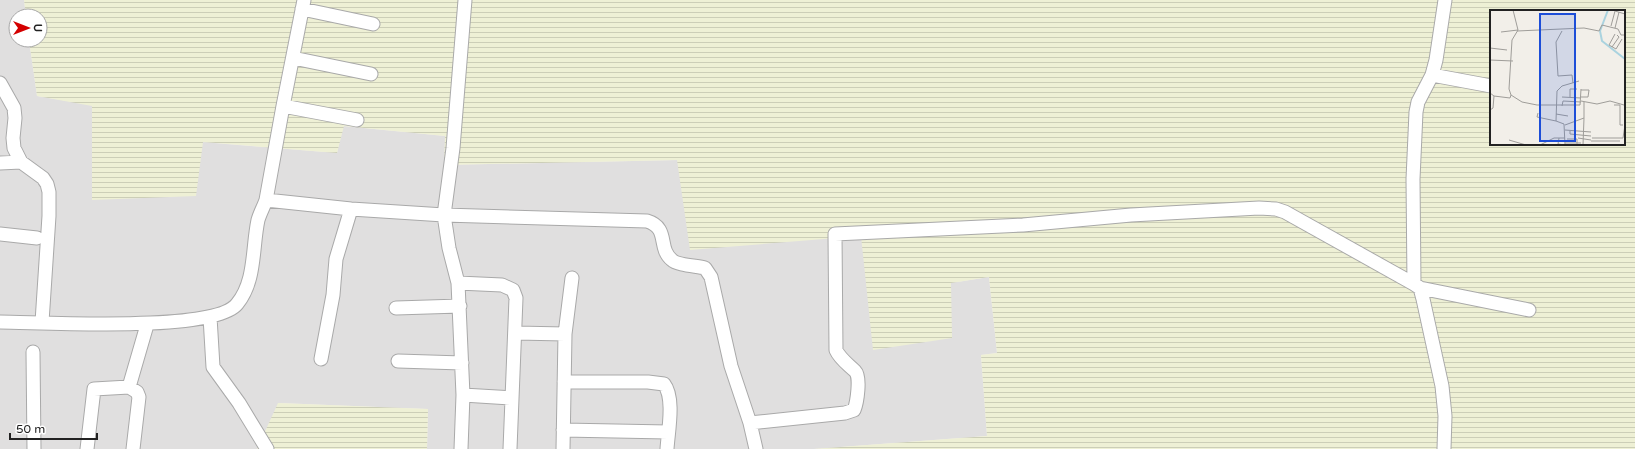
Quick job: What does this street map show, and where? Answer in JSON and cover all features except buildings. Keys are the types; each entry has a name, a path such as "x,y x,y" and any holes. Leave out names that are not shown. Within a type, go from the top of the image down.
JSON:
{"street":[{"path":"461,449 463,395 460,306 458,283 444,215 453,140 465,0"},
{"path":"1444,449 1445,416 1442,386 1417,286 1413,179 1416,112 1418,102 1432,75 1436,60 1445,0"},
{"path":"0,322 147,325 210,318 227,313 236,305 249,284 258,219 266,200 303,4 373,24"},
{"path":"293,58 371,74"},
{"path":"1432,75 1490,86"},
{"path":"0,83 14,108 14,148 21,162 43,178 47,184 49,192 49,216 42,322"},
{"path":"283,106 357,120"},
{"path":"0,163 21,162"},
{"path":"266,200 351,209 444,215 640,220 654,223 659,227 667,255 673,261 705,268 711,277 730,366 750,423 756,449"},
{"path":"750,423 845,413 854,410 856,406 858,380 856,372 838,355 836,350 835,234 1023,225 1131,215 1259,208 1276,209 1292,215 1417,286 1529,310"},
{"path":"321,359 333,295 336,259 351,209"},
{"path":"0,234 37,238"},
{"path":"563,449 565,334 572,278"},
{"path":"458,283 502,285 513,290 516,298 516,333 510,449"},
{"path":"396,308 460,306"},
{"path":"210,318 213,366 239,403 267,449"},
{"path":"129,387 147,325"},
{"path":"516,333 565,334"},
{"path":"33,352 34,449"},
{"path":"398,361 462,363"},
{"path":"564,382 648,382 664,384 668,389 670,407 667,449"},
{"path":"87,449 94,389 129,387 137,392 139,397 133,449"},
{"path":"463,395 512,398"},
{"path":"563,430 668,432"}],"shaded area":[{"path":"0,0 24,0 25,8 8,8 8,48 30,48 37,96 92,105 202,142 337,153 343,126 445,136 445,165 678,160 861,236 951,283 989,277 997,353 981,355 987,436 814,449 427,449 428,409 279,403 257,449 0,449"}],"green space":[{"path":"24,0 1635,0 1635,449 814,449 987,436 981,355 997,353 989,277 951,283 952,338 873,350 861,236 690,250 677,160 444,165 445,136 344,126 337,153 203,142 196,196 92,200 92,106 37,96 30,48 48,48 48,8 25,8"},
{"path":"278,403 428,409 427,449 257,449"}]}
